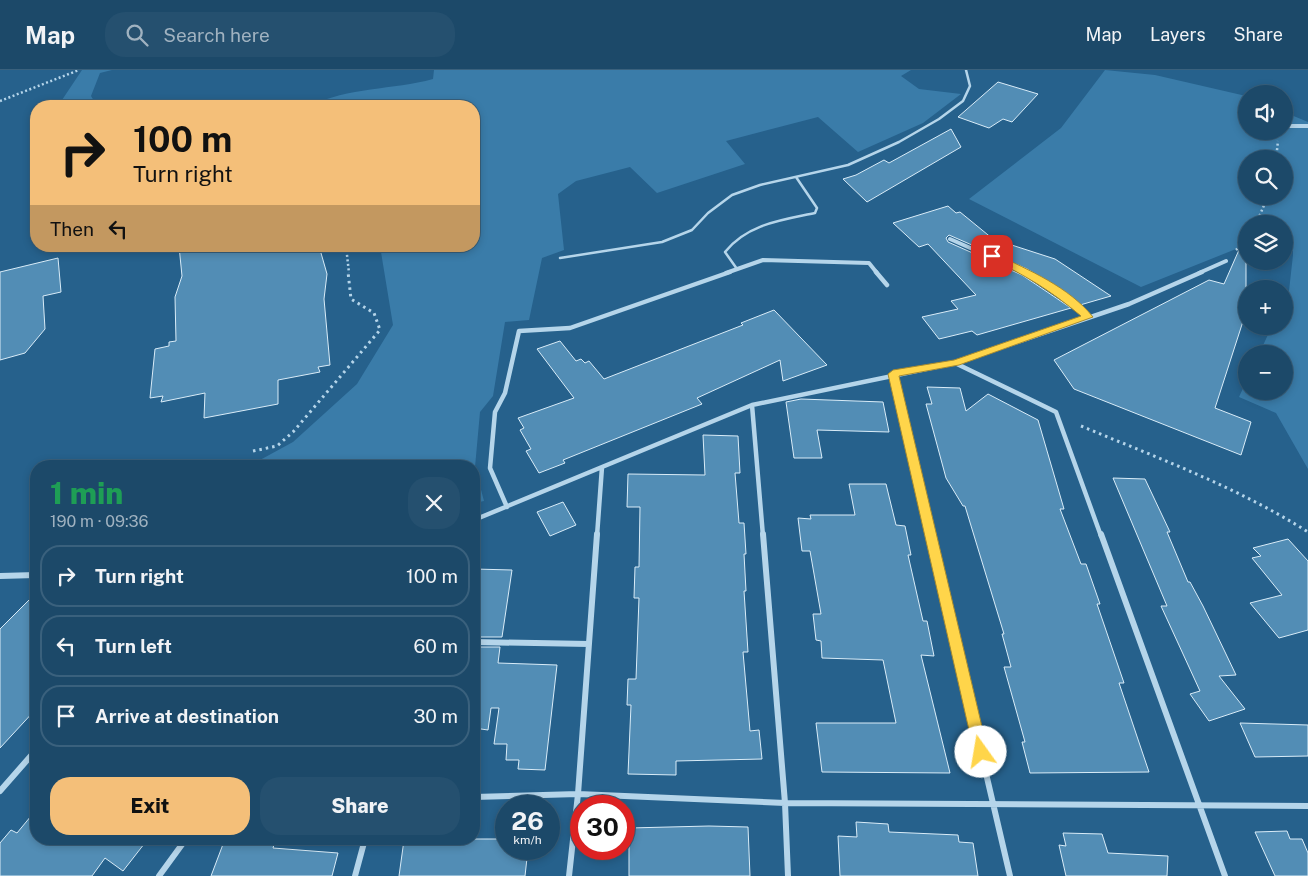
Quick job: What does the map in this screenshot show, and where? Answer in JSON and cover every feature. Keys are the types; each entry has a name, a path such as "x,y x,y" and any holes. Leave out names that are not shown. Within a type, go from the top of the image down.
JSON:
{"street":[{"path":"1293,126 1308,126"},
{"path":"950,239 1032,274 1062,295 1088,317"},
{"path":"507,507 490,468 494,412 505,393 519,331 570,328 763,260 869,263 887,285"},
{"path":"480,518 752,405 893,374 955,363 1129,304 1226,261"},
{"path":"955,363 1056,412 1225,876"},
{"path":"893,374 1010,876"},
{"path":"752,405 785,803 788,876"},
{"path":"569,876 578,794 602,467"},
{"path":"0,576 30,575"},
{"path":"480,642 589,644"},
{"path":"0,791 30,757"},
{"path":"480,797 578,794 785,803 1308,806"},
{"path":"159,876 182,845"},
{"path":"355,876 363,845"}],"lane":[{"path":"560,258 662,242 692,230 708,213 732,195 796,176 848,164 899,142 939,119 963,100 970,86 966,70"},
{"path":"737,269 725,252 730,243 748,230 815,213 817,208 796,176"}],"path":[{"path":"0,101 79,70"},
{"path":"253,451 277,446 294,432 380,330 374,313 350,299 346,252"},
{"path":"1056,412 1085,428 1218,483 1276,512 1308,532"}],"shaded area":[{"path":"82,70 112,70 100,73 91,96 93,100 62,100"},
{"path":"434,70 911,70 901,76 919,89 961,94 923,123 858,152 818,117 726,141 745,164 657,193 630,167 576,181 558,194 564,250 542,258 529,320 505,322 493,396 480,412 476,460 260,460 293,442 357,384 393,325 381,252 480,252 480,100 325,100 355,92 433,79"},
{"path":"1105,70 1155,75 1238,94 1238,140 1293,140 1293,116 1308,122 1308,469 1276,413 1246,400 1293,400 1293,345 1263,345 1268,335 1293,335 1293,280 1290,280 1291,270 1293,270 1293,215 1238,215 1238,248 1141,287 969,199 1061,128"},
{"path":"480,486 484,501 480,502"}],"building":[{"path":"998,82 1038,94 1012,122 1003,119 989,128 958,117"},
{"path":"951,129 961,147 867,202 843,179 856,175 884,160 889,163"},
{"path":"948,206 956,213 960,212 993,239 1055,259 1111,296 1080,305 1064,292 1027,269 949,235 946,238 948,242 1022,275 1071,308 977,335 972,331 939,339 922,317 958,309 951,301 976,295 928,244 919,247 893,223"},
{"path":"180,252 321,252 327,274 324,299 330,365 318,367 320,372 278,380 278,404 204,418 205,393 161,402 163,396 150,398 155,349 169,346 169,342 176,341 175,297 182,276"},
{"path":"1238,252 1238,270 1246,270 1246,280 1238,280 1239,335 1215,408 1251,422 1241,455 1074,389 1054,360 1209,280 1224,284"},
{"path":"58,258 61,292 43,296 45,329 25,353 0,360 0,272"},
{"path":"774,310 827,365 783,381 780,360 697,398 702,404 563,460 565,463 539,473 526,451 531,449 520,430 524,428 518,418 574,398 537,349 560,341 576,361 581,359 585,363 589,361 604,379 743,325 741,323"},
{"path":"927,387 960,388 966,411 988,394 1038,420 1064,509 1060,509 1081,564 1086,564 1100,604 1097,604 1124,683 1119,683 1149,772 1030,773 1022,742 1025,742 1004,667 1011,667 1002,634 1004,634 965,506 963,506 946,478 926,404 932,404"},
{"path":"801,399 883,402 889,432 817,430 822,458 794,458 786,402"},
{"path":"703,435 738,436 740,473 735,473 739,523 744,523 746,554 744,554 746,591 744,591 748,652 743,652 750,731 759,730 762,759 676,761 676,775 628,774 631,705 627,705 628,679 636,679 639,598 634,598 635,567 639,567 640,507 627,507 628,474 705,475"},
{"path":"1113,478 1145,479 1170,532 1167,532 1188,582 1190,582 1203,606 1236,675 1219,676 1245,709 1209,721 1190,694 1200,691 1161,606 1167,606"},
{"path":"849,484 886,484 896,525 905,526 911,555 908,555 923,621 927,621 934,656 921,655 950,773 822,772 816,723 896,723 883,660 822,658 821,641 816,640 813,614 821,614 810,551 802,551 798,518 811,519 810,515 855,515"},
{"path":"563,502 576,525 550,536 537,512"},
{"path":"1288,539 1308,561 1308,630 1279,638 1250,603 1282,595 1252,558 1261,556 1253,548"},
{"path":"480,569 512,570 502,637 480,637"},
{"path":"30,599 30,716 0,748 0,629"},
{"path":"480,647 500,647 498,663 557,665 545,770 518,769 519,760 506,760 507,744 494,744 499,708 491,708 488,730 480,729"},
{"path":"1240,723 1308,725 1308,756 1255,757"},
{"path":"30,817 30,845 143,845 123,871 105,858 92,876 0,876 0,843 11,830 17,833"},
{"path":"856,822 888,824 889,832 958,835 959,842 973,843 978,876 840,876 838,836 857,837"},
{"path":"748,827 750,876 629,876 629,860 635,860 635,828"},
{"path":"1287,831 1290,839 1302,839 1308,853 1308,876 1275,876 1255,832"},
{"path":"1063,833 1102,834 1108,853 1168,856 1167,876 1066,876 1059,845 1066,846"},
{"path":"480,839 495,839 495,860 527,860 525,876 399,876 403,845 480,845"},
{"path":"223,845 274,845 273,848 338,853 332,876 211,876"}],"route":[{"path":"981,752 893,374 955,363 1088,317 1062,295 1032,274 992,256"}]}
